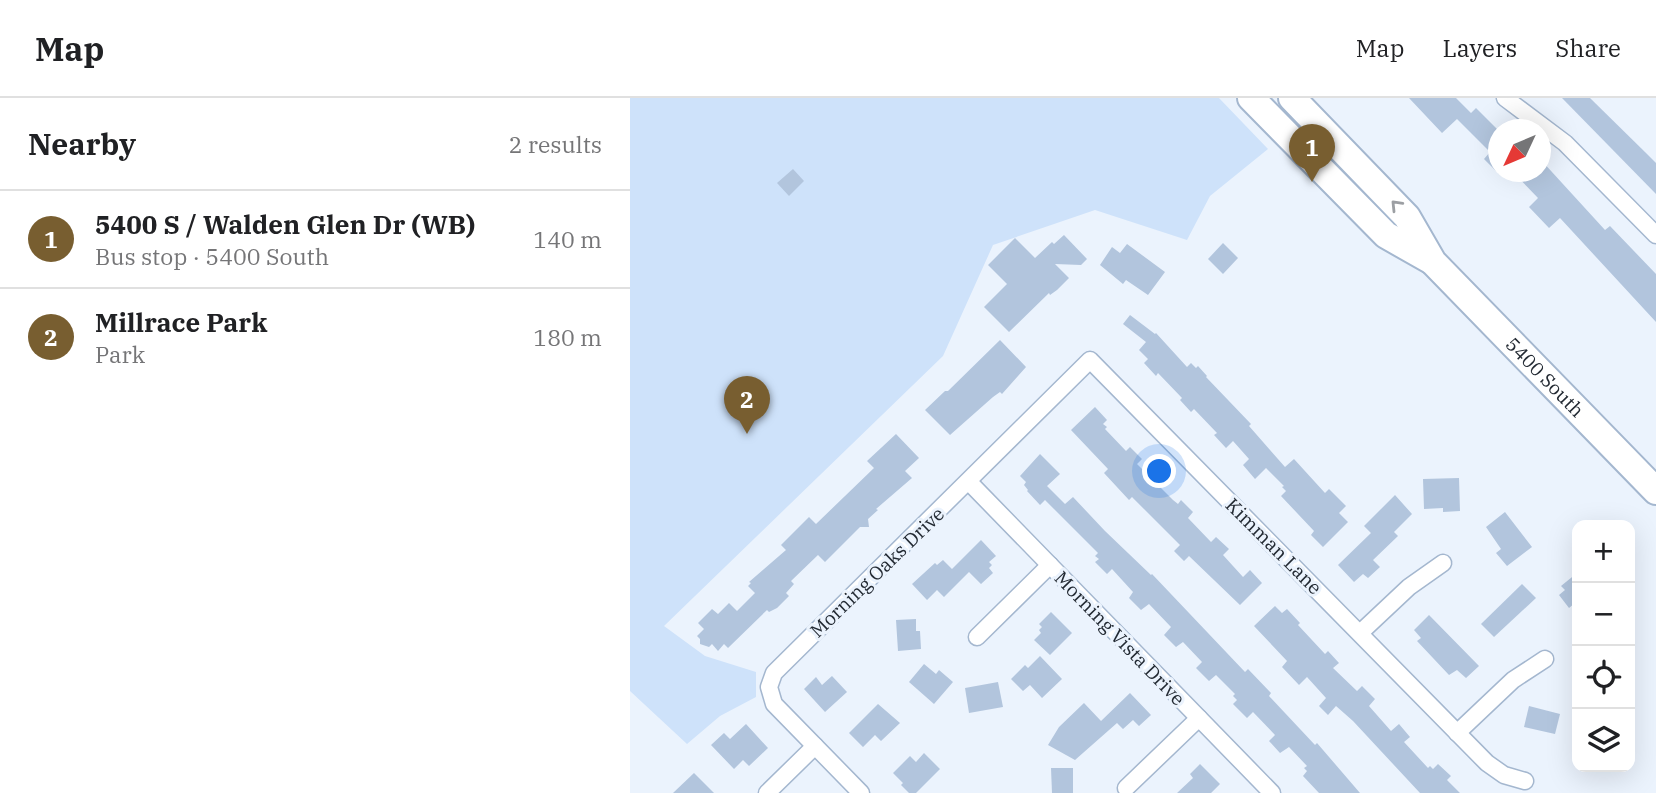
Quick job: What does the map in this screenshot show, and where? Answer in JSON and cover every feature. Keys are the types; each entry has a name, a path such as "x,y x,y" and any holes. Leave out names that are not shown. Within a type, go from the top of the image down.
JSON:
{"main road":[{"name":"5400 South","path":"1251,98 1386,235 1433,262"},
{"name":"5400 South","path":"1292,98 1407,217 1433,262 1656,491"}],"street":[{"path":"1505,98 1565,143 1656,235"},
{"name":"Morning Oaks Drive","path":"861,793 774,704 769,687 774,673 1090,360"},
{"name":"Kimman Lane","path":"1090,360 1457,733 1495,769 1504,775 1525,781"},
{"name":"Morning Vista Drive","path":"969,482 1272,793"},
{"path":"1360,633 1409,587 1443,563"},
{"path":"977,637 1050,565"},
{"path":"1457,733 1513,680 1545,659"},
{"path":"1126,788 1199,718"},
{"path":"767,793 815,746"}],"shaded area":[{"path":"630,98 1219,98 1268,149 1210,196 1187,240 1095,210 993,245 943,356 664,626 705,656 756,672 756,697 720,716 687,744 630,691"}],"building":[{"path":"1409,98 1456,98 1471,113 1476,108 1488,120 1488,150 1457,119 1442,133"},
{"path":"1562,98 1590,98 1656,163 1656,194"},
{"path":"793,169 804,181 789,196 777,183"},
{"path":"1551,171 1605,230 1610,226 1656,274 1656,322 1560,218 1549,228 1529,207 1538,198 1523,182 1551,182"},
{"path":"1064,235 1087,259 1081,265 1055,264 1069,278 1057,290 1050,295 1049,293 1009,332 984,307 1007,284 988,265 1015,238 1035,258"},
{"path":"1223,243 1238,258 1223,274 1208,259"},
{"path":"1127,244 1165,272 1148,295 1126,280 1123,284 1100,265 1112,247 1120,253"},
{"path":"1130,315 1156,333 1187,367 1191,363 1196,368 1198,366 1251,424 1249,426 1285,467 1294,459 1325,493 1329,489 1346,506 1339,513 1348,522 1323,547 1311,535 1314,531 1281,496 1286,491 1282,487 1284,486 1266,468 1255,479 1243,465 1249,459 1233,441 1226,448 1214,435 1217,433 1194,409 1191,412 1180,400 1182,398 1158,373 1156,376 1144,363 1148,359 1139,350 1146,342 1123,324"},
{"path":"1000,340 1026,367 1002,394 1000,392 993,397 950,435 925,410"},
{"path":"1095,407 1107,420 1103,424 1107,427 1105,429 1126,451 1130,447 1142,459 1137,464 1173,500 1178,504 1181,500 1193,512 1188,518 1211,542 1216,537 1229,549 1223,555 1243,577 1250,570 1262,583 1240,605 1189,556 1184,561 1174,551 1180,545 1132,497 1129,500 1104,473 1108,469 1071,430"},
{"path":"896,434 919,458 905,471 912,478 876,509 878,510 868,519 869,527 860,527 825,562 818,555 791,581 794,584 786,593 789,596 777,608 769,612 767,610 728,648 724,644 718,651 712,644 709,647 700,644 697,636 704,629 698,623 712,609 718,614 729,603 737,611 755,593 748,586 751,583 749,582 786,550 781,545 809,517 816,524 874,468 867,461"},
{"path":"1040,454 1060,474 1047,486 1065,504 1073,497 1152,574 1245,672 1248,669 1271,693 1269,696 1315,745 1317,743 1360,793 1319,793 1303,776 1307,766 1289,747 1280,753 1269,741 1275,735 1253,712 1247,718 1233,704 1237,700 1233,696 1235,694 1216,675 1209,681 1196,668 1202,662 1183,642 1176,647 1164,635 1171,627 1149,604 1141,610 1129,598 1133,592 1112,569 1107,574 1095,562 1099,559 1095,556 1098,553 1045,500 1040,505 1027,491 1024,485 1026,482 1020,476"},
{"path":"1459,478 1460,511 1424,509 1423,479"},
{"path":"1395,495 1412,514 1394,532 1398,536 1373,560 1380,567 1368,578 1363,574 1354,582 1338,565 1371,533 1364,526"},
{"path":"1505,512 1532,547 1507,566 1496,553 1501,549 1486,527"},
{"path":"981,540 996,556 989,562 993,573 981,584 969,572 944,597 937,590 927,600 912,584 935,563 937,565 943,560 952,569"},
{"path":"1572,577 1572,606 1569,608 1559,595 1565,590 1561,586"},
{"path":"1522,584 1536,598 1494,637 1481,624"},
{"path":"1275,606 1282,613 1287,609 1325,654 1328,651 1339,663 1333,668 1357,691 1362,686 1375,699 1369,706 1391,731 1399,724 1410,737 1404,742 1428,768 1430,766 1433,769 1438,764 1451,776 1447,780 1460,793 1420,793 1336,706 1328,715 1319,706 1326,698 1307,677 1299,685 1282,667 1287,661 1254,626"},
{"path":"1051,612 1072,633 1050,655 1034,640 1041,633 1039,630 1042,627 1039,624"},
{"path":"1429,615 1479,666 1466,678 1457,670 1449,675 1417,641 1421,638 1414,630"},
{"path":"916,619 921,649 898,651 896,620"},
{"path":"1040,656 1062,679 1042,698 1030,685 1023,691 1011,679 1025,665 1028,668"},
{"path":"924,664 936,674 939,670 953,682 934,704 909,682"},
{"path":"832,676 847,692 825,712 804,689 816,677 822,685"},
{"path":"998,682 1003,707 969,713 965,688"},
{"path":"1130,693 1151,715 1139,726 1133,720 1123,729 1117,723 1075,760 1048,745 1059,727 1084,703 1101,721"},
{"path":"878,704 900,723 881,741 875,735 863,747 849,733"},
{"path":"1529,706 1560,714 1555,734 1524,727"},
{"path":"746,724 768,748 749,766 743,760 734,769 711,745 724,733 730,739"},
{"path":"924,753 940,769 916,793 909,793 893,773 910,756 916,762"},
{"path":"1200,764 1220,784 1211,793 1177,793 1193,778 1190,774"},
{"path":"1051,768 1073,768 1073,793 1052,793"},
{"path":"694,773 714,793 673,793"}],"place":[{"name":"5400 S / Walden Glen Dr (WB)","path":"1312,182"},
{"name":"Millrace Park","path":"747,434"}]}
